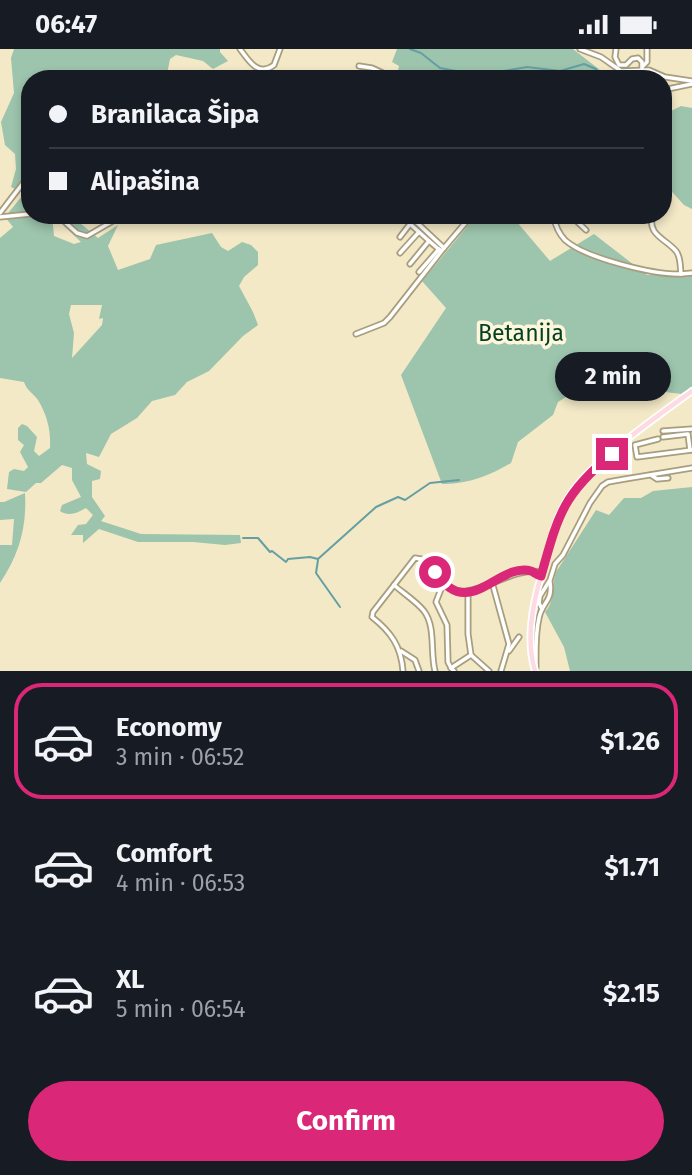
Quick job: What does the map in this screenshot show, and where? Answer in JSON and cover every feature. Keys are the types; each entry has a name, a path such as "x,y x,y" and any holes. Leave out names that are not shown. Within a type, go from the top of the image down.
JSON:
{"main road":[{"path":"536,671 531,635 534,606 557,522 572,491 608,457 692,391"}],"street":[{"path":"240,49 256,68 265,70 274,65 280,49"},
{"path":"580,49 601,57 620,70"},
{"path":"616,49 615,57 620,65 637,58 641,60 642,68"},
{"path":"642,68 647,62 647,49"},
{"path":"359,66 376,70"},
{"path":"628,70 645,70"},
{"path":"672,79 692,82"},
{"path":"672,88 692,82"},
{"path":"0,215 21,186"},
{"path":"0,202 9,202"},
{"path":"0,215 21,214"},
{"path":"67,224 77,233 87,236 108,224"},
{"path":"400,237 410,224 441,249"},
{"path":"418,224 441,249"},
{"path":"419,272 464,224"},
{"path":"557,224 563,238 586,251 643,271 692,273"},
{"path":"580,224 586,230"},
{"path":"651,224 656,235 677,253 681,274"},
{"path":"400,253 419,232"},
{"path":"410,264 429,241"},
{"path":"356,334 384,323 390,317 441,249"},
{"path":"663,431 691,432"},
{"path":"691,432 691,450 637,457 635,445 691,432"},
{"path":"542,609 540,596 550,580 555,564 563,555 590,503 602,487 608,482 625,478 692,468"},
{"path":"651,475 657,479 668,478"},
{"path":"419,671 415,660 401,651 387,629 372,617 374,610 412,560 419,557 427,560 443,583 457,592 468,592 514,573 531,571 542,574"},
{"path":"536,671 537,631 542,609 550,597 550,580"},
{"path":"492,582 508,635 508,653"},
{"path":"443,583 435,598 447,625 448,661 452,669 471,655"},
{"path":"394,585 423,610 427,617 435,671"},
{"path":"468,592 471,655 489,671"},
{"path":"500,671 519,638"},
{"path":"401,651 403,671"}],"green space":[{"path":"14,49 220,49 228,61 213,69 203,61 176,55 170,59 168,70 21,70 19,191 11,187 16,169 15,154 5,145 1,122 14,93 11,58"},
{"path":"397,49 573,49 600,70 398,70 399,66 392,62"},
{"path":"681,106 692,108 692,209 684,205 672,192 672,110"},
{"path":"21,197 21,224 53,224 54,236 74,244 81,242 65,224 81,224 98,238 118,225 108,246 118,270 150,259 156,245 212,233 221,247 228,251 242,242 251,245 258,252 258,265 244,277 239,286 258,325 243,336 209,371 187,382 175,395 152,401 137,418 111,434 99,457 86,453 87,464 101,471 100,479 92,481 92,497 105,516 101,521 141,534 240,535 241,543 225,545 138,542 99,529 83,543 83,535 71,535 78,525 86,524 93,515 86,508 70,514 60,511 62,505 81,497 72,480 72,468 62,465 26,492 7,489 9,472 14,469 24,471 28,467 20,452 24,445 18,440 18,428 22,424 37,437 34,451 39,456 50,448 49,429 38,400 24,382 0,378 0,238 13,227 5,217","holes":["71,305 102,305 99,319 103,318 102,325 72,358 74,333 69,314"]},
{"name":"Betanija","path":"469,224 519,224 550,261 594,234 647,275 692,274 692,387 682,394 606,391 566,397 558,402 553,415 518,442 511,463 478,478 442,484 401,375 446,308 422,281"},
{"path":"692,487 692,671 570,671 564,647 545,612 552,598 556,572 596,510 609,515 624,498 641,498 653,491"},
{"path":"25,493 25,517 20,540 0,583 0,545 12,545 14,519 0,520 0,502"}],"waterway":[{"path":"410,49 421,53 440,68 451,70"},
{"path":"563,70 584,64 597,70"},
{"path":"510,70 527,67 552,70"},
{"path":"243,538 258,538 270,552 286,562 288,559 318,559 376,507 398,497 405,500 430,483 459,480"},
{"path":"318,560 316,573 340,607"}],"route":[{"path":"435,572 446,586 457,592 474,590 514,573 531,571 541,576 563,507 594,469 612,454"}]}
